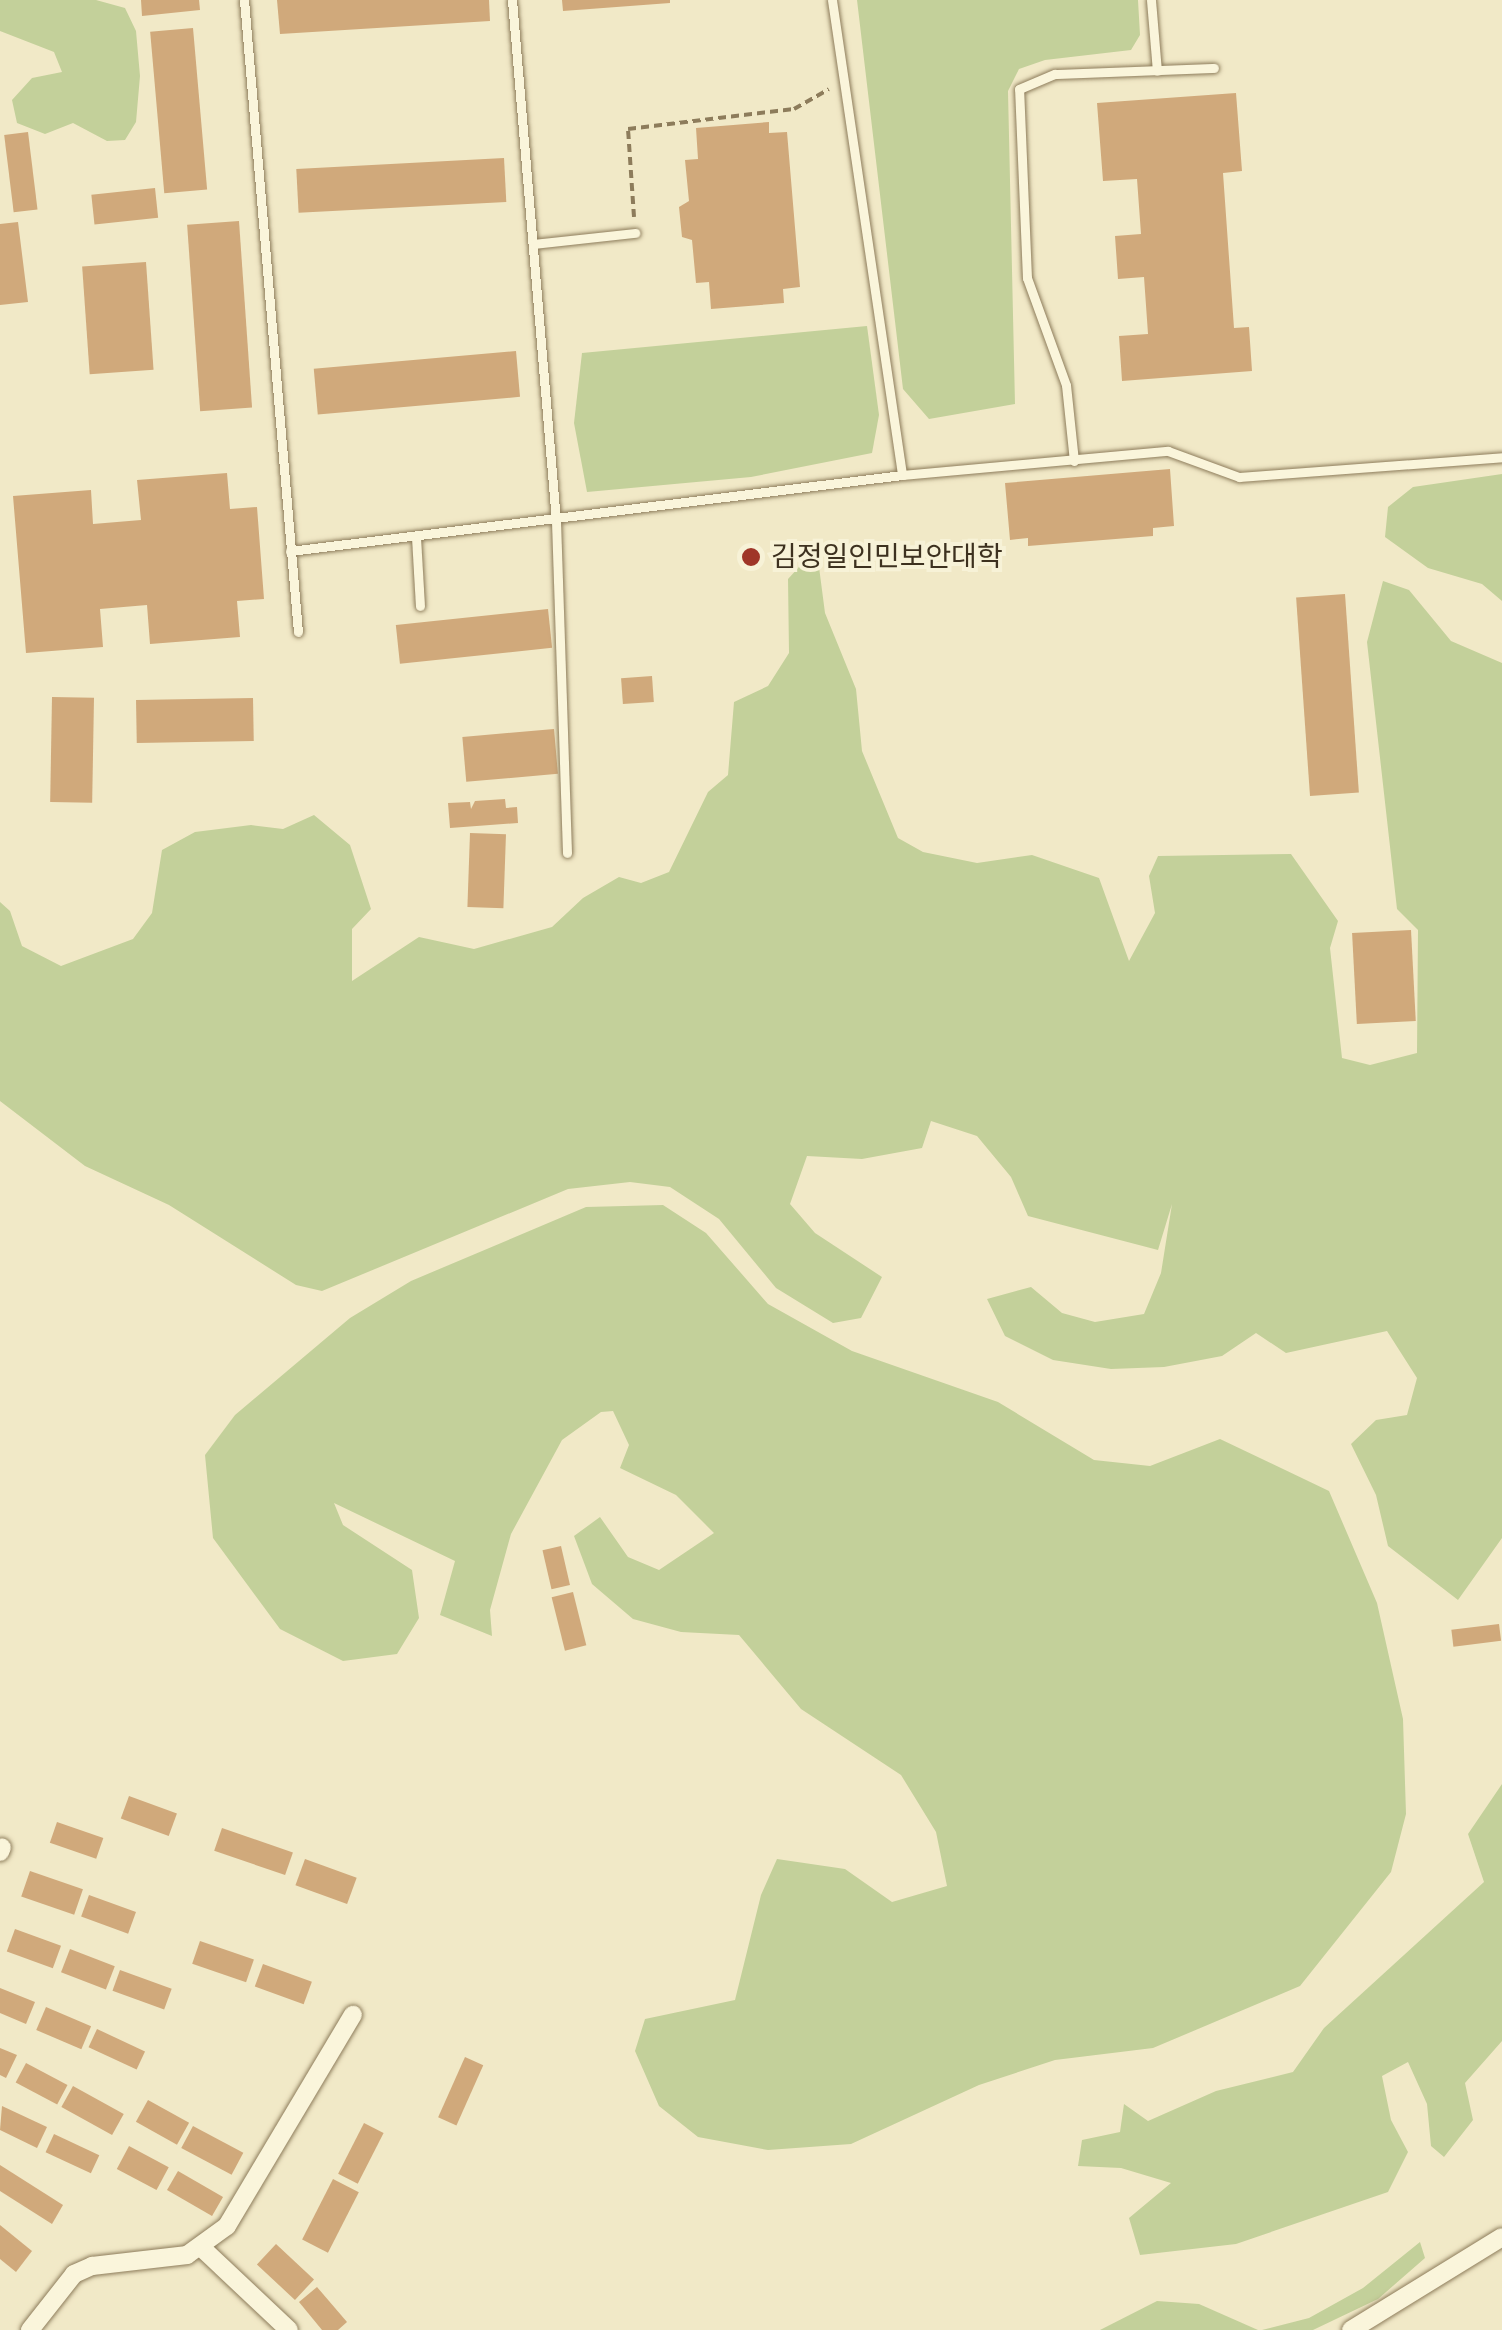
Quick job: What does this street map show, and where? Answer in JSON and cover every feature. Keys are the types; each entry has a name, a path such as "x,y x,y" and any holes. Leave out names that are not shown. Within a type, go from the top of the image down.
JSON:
{"street":[{"path":"30,2330 74,2274 204,2249 228,2226 353,2015"},
{"path":"1351,2330 1502,2236"},
{"path":"204,2249 289,2330"},
{"path":"1379,2313 1391,2330"}],"lane":[{"path":"244,0 298,632"},
{"path":"512,0 556,522 568,853"},
{"path":"832,0 841,82 902,475"},
{"path":"1151,0 1157,71"},
{"path":"1074,461 1066,385 1027,278 1019,90 1031,79 1055,74 1214,68"},
{"path":"533,244 635,232"},
{"path":"290,551 556,522 902,475 1168,451 1238,477 1502,457"},
{"path":"416,537 420,606"}],"path":[{"path":"635,232 628,129 794,109 841,82"}],"green space":[{"path":"0,0 96,0 125,8 136,31 140,76 136,122 125,140 107,141 73,123 45,134 17,123 12,100 32,78 62,72 54,52 0,31"},
{"path":"857,0 1138,0 1140,35 1131,50 1045,60 1019,69 1008,91 1015,404 929,419 903,389"},
{"path":"867,326 879,415 872,453 751,477 587,492 574,423 582,353"},
{"path":"1502,474 1502,601 1482,584 1428,568 1385,537 1388,507 1413,487"},
{"path":"799,567 819,567 825,613 856,689 862,751 898,838 923,852 977,863 1032,855 1099,878 1129,961 1155,913 1149,876 1158,856 1291,854 1338,921 1330,948 1342,1058 1370,1065 1417,1053 1418,930 1397,909 1367,642 1383,581 1409,590 1451,641 1502,663 1502,1538 1458,1600 1388,1546 1376,1495 1351,1444 1376,1420 1407,1415 1417,1378 1387,1331 1286,1353 1256,1333 1222,1356 1164,1367 1111,1369 1053,1360 1005,1336 987,1299 1031,1287 1062,1313 1095,1322 1144,1314 1161,1273 1172,1204 1158,1250 1028,1216 1011,1177 977,1136 931,1121 922,1148 862,1159 807,1156 790,1204 815,1233 882,1277 861,1318 833,1323 776,1288 719,1219 670,1187 630,1182 568,1189 322,1291 296,1285 169,1205 85,1166 0,1101 0,902 10,911 22,946 61,966 133,939 152,913 162,850 195,832 251,825 283,829 314,815 350,845 371,909 352,929 352,981 419,937 474,949 552,927 583,898 619,877 641,883 669,872 708,792 728,775 734,702 768,686 789,653 788,579"},
{"path":"663,1205 706,1233 768,1304 852,1351 998,1402 1094,1460 1150,1466 1220,1439 1329,1491 1377,1603 1403,1719 1406,1814 1391,1872 1300,1986 1153,2048 1055,2060 979,2085 851,2144 768,2150 698,2137 659,2106 635,2051 645,2019 735,2000 761,1895 777,1859 845,1869 892,1902 947,1886 936,1832 901,1775 801,1709 739,1635 681,1632 633,1619 592,1584 574,1536 600,1517 628,1557 659,1570 714,1533 676,1495 620,1468 629,1445 613,1411 601,1412 562,1440 511,1534 490,1610 492,1636 440,1615 455,1561 334,1503 343,1525 412,1570 419,1618 397,1654 343,1661 280,1629 213,1538 205,1455 235,1415 350,1318 411,1281 586,1207"},
{"path":"1502,1784 1502,2041 1465,2083 1473,2120 1444,2157 1431,2146 1427,2104 1408,2062 1382,2076 1391,2120 1408,2152 1388,2192 1236,2244 1140,2255 1129,2218 1171,2183 1121,2168 1078,2166 1082,2140 1120,2132 1124,2104 1148,2121 1216,2091 1293,2072 1324,2028 1484,1882 1468,1834"},
{"path":"1420,2242 1425,2258 1378,2299 1313,2330 1262,2330 1309,2318 1363,2288"},
{"path":"1157,2301 1199,2304 1258,2330 1100,2330"}],"building":[{"path":"141,0 199,0 200,10 142,16"},
{"path":"277,0 489,0 490,21 280,34"},
{"path":"562,0 670,0 670,3 563,11"},
{"path":"193,28 207,189 164,193 150,32"},
{"path":"1236,93 1242,171 1223,173 1234,328 1249,327 1252,371 1122,381 1119,336 1148,334 1144,277 1118,279 1115,236 1141,234 1137,179 1103,181 1097,103"},
{"path":"769,122 769,133 787,132 800,287 783,289 784,303 711,309 709,282 696,283 692,240 682,237 679,207 689,201 685,160 698,159 696,128"},
{"path":"28,132 38,209 14,212 4,135"},
{"path":"504,158 506,202 299,213 296,169"},
{"path":"155,188 158,218 94,225 91,195"},
{"path":"239,221 252,408 200,411 187,225"},
{"path":"18,222 28,302 0,305 0,224"},
{"path":"146,262 154,370 90,374 82,266"},
{"path":"516,351 520,397 318,415 314,369"},
{"path":"1170,469 1174,526 1153,528 1153,536 1028,546 1028,538 1010,540 1005,483"},
{"path":"227,473 230,509 257,507 264,599 237,601 240,637 150,644 147,605 100,609 103,647 26,653 13,496 91,490 93,524 141,520 137,480"},
{"path":"1345,594 1359,793 1310,796 1296,597"},
{"path":"548,609 552,648 400,664 396,625"},
{"path":"652,676 654,702 623,704 621,678"},
{"path":"52,697 94,698 92,803 50,802"},
{"path":"253,698 254,741 137,743 136,700"},
{"path":"554,729 558,774 466,782 462,737"},
{"path":"505,799 506,808 517,807 518,823 450,828 448,803 470,802 471,809 475,801"},
{"path":"470,833 506,834 503,908 467,907"},
{"path":"1411,930 1416,1021 1357,1024 1352,933"},
{"path":"561,1546 570,1585 551,1589 542,1550"},
{"path":"573,1592 586,1645 565,1651 552,1597"},
{"path":"1499,1624 1501,1641 1453,1647 1451,1630"},
{"path":"129,1796 177,1813 169,1836 121,1819"},
{"path":"57,1822 103,1838 96,1859 50,1843"},
{"path":"222,1828 293,1852 285,1875 214,1851"},
{"path":"305,1859 357,1878 347,1904 295,1885"},
{"path":"30,1871 83,1889 74,1915 21,1897"},
{"path":"89,1895 136,1912 128,1934 81,1917"},
{"path":"15,1929 61,1946 53,1968 7,1952"},
{"path":"200,1941 254,1960 246,1982 192,1964"},
{"path":"70,1949 115,1966 106,1990 61,1972"},
{"path":"263,1964 312,1982 304,2004 255,1987"},
{"path":"120,1970 172,1989 164,2009 112,1991"},
{"path":"0,1988 35,2002 26,2024 0,2013"},
{"path":"46,2007 91,2026 81,2049 36,2030"},
{"path":"97,2029 145,2051 137,2070 89,2047"},
{"path":"0,2048 17,2055 6,2078 0,2075"},
{"path":"465,2057 483,2065 456,2125 438,2117"},
{"path":"26,2063 67,2085 57,2104 16,2082"},
{"path":"73,2086 124,2114 112,2135 61,2107"},
{"path":"148,2100 189,2123 177,2145 136,2122"},
{"path":"2,2106 47,2127 37,2148 0,2130"},
{"path":"364,2123 384,2133 358,2184 338,2174"},
{"path":"193,2126 243,2153 232,2175 181,2148"},
{"path":"54,2134 99,2155 91,2173 46,2152"},
{"path":"129,2146 169,2167 157,2190 117,2169"},
{"path":"0,2165 63,2205 52,2224 0,2191"},
{"path":"178,2171 223,2197 212,2216 167,2190"},
{"path":"333,2179 359,2192 328,2253 302,2240"},
{"path":"0,2225 32,2251 16,2272 0,2259"},
{"path":"276,2244 314,2279 295,2300 257,2264"},
{"path":"317,2287 347,2322 338,2330 322,2330 299,2302"}],"place":[{"name":"김정일인민보안대학","path":"751,557"}]}
